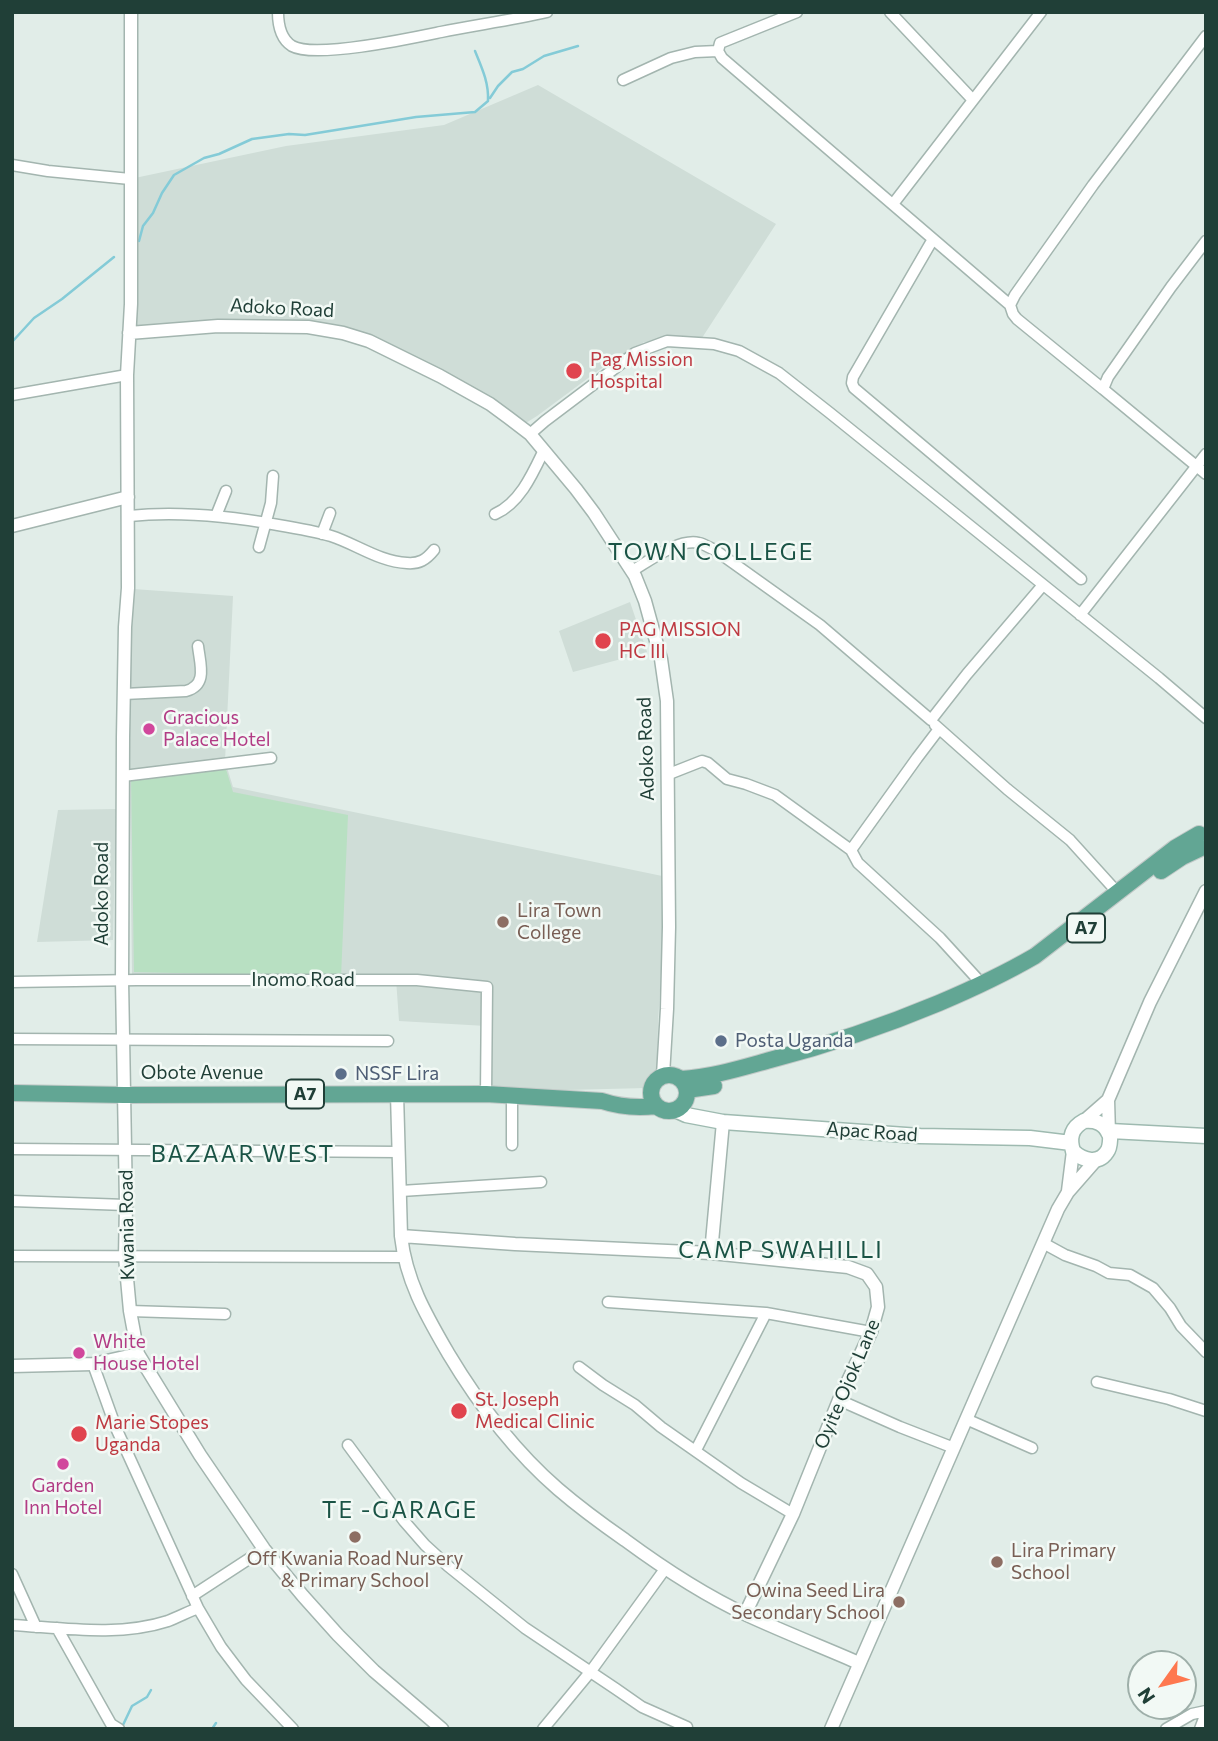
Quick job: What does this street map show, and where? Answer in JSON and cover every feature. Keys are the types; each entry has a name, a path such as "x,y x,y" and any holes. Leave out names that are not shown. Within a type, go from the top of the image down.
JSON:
{"main road":[{"name":"A7","path":"984,989 1035,956 1118,893 1179,852 1203,840"},
{"name":"A7","path":"663,1075 676,1075 684,1084 896,1026 984,989 1040,964 1161,871 1179,852"},
{"path":"653,1101 653,1083 663,1075"},
{"path":"675,1110 685,1102 684,1084"},
{"name":"Obote Avenue","path":"12,1093 512,1094 602,1101 653,1101"},
{"name":"A7","path":"653,1101 662,1110 675,1110"},
{"name":"Apac Road","path":"675,1110 686,1115 723,1122 920,1136 1030,1138 1072,1147"},
{"path":"1084,1121 1098,1122 1110,1133 1107,1152 1096,1160 1083,1159 1072,1147 1073,1130 1084,1121"},
{"path":"1110,1133 1206,1136"}],"street":[{"path":"129,333 131,12"},
{"path":"278,12 282,34 289,44 312,50 407,39 547,12"},
{"path":"797,12 720,43 718,51 722,58 1010,305 1017,319 1201,470"},
{"path":"890,12 973,100"},
{"path":"892,204 1041,12"},
{"path":"1010,305 1093,185 1206,36"},
{"path":"623,80 671,58 695,52 718,51"},
{"path":"12,165 130,178"},
{"path":"933,239 853,377 854,388 1081,579"},
{"path":"1103,390 1108,377 1206,241"},
{"name":"Adoko Road","path":"124,1095 123,776 129,516 129,333 218,326 308,327 343,333 369,341 490,404 530,434 544,450 582,497 632,571 645,601 661,659 667,701 669,927 663,1075"},
{"path":"530,434 635,354 667,341 715,344 739,351 779,373 830,413 1206,718"},
{"path":"12,395 127,375"},
{"path":"495,514 510,505 535,469 544,450"},
{"path":"1080,615 1134,545 1201,470 1206,454"},
{"path":"259,547 271,503 273,476"},
{"path":"216,516 226,491"},
{"path":"12,526 128,497"},
{"path":"322,534 330,513"},
{"path":"129,516 216,516 266,523 322,534 394,562 418,563 434,550"},
{"path":"632,571 661,552 684,544 698,542 715,550 820,625 1007,789 1070,840 1118,893"},
{"path":"931,720 1043,585"},
{"path":"124,694 194,689 201,680 198,646"},
{"path":"851,850 939,729"},
{"path":"123,776 271,758"},
{"path":"668,774 702,761 727,779 775,795 851,850 858,863 940,937 984,989"},
{"path":"1084,1121 1108,1100 1150,1002 1206,891"},
{"name":"Inomo Road","path":"12,982 417,981 487,987 486,1094"},
{"path":"12,1039 388,1041"},
{"path":"397,1094 401,1236 411,1281 427,1317 460,1373 515,1446 558,1489 664,1569 745,1614 859,1663"},
{"path":"512,1094 512,1146"},
{"name":"Kwania Road","path":"124,1095 125,1257 130,1311 138,1354"},
{"path":"1108,1100 1110,1133"},
{"path":"711,1253 723,1122"},
{"path":"1068,1192 1072,1147"},
{"path":"12,1149 400,1152"},
{"path":"831,1729 1042,1243 1068,1192 1096,1160"},
{"path":"401,1192 541,1182"},
{"path":"12,1201 126,1205"},
{"name":"Oyite Ojok Lane","path":"401,1236 711,1253 848,1267 867,1274 876,1287 878,1307 871,1332 839,1400 793,1514 745,1614"},
{"path":"1042,1243 1109,1273 1130,1275 1153,1288 1170,1307 1181,1326 1206,1352"},
{"path":"12,1256 404,1257"},
{"path":"608,1302 766,1313 871,1332"},
{"path":"130,1311 225,1314"},
{"path":"696,1450 766,1313"},
{"path":"12,1366 93,1364 138,1354 207,1466 264,1549 338,1635 374,1671 442,1729"},
{"path":"93,1364 116,1428 198,1608 221,1647 246,1680 293,1729"},
{"path":"579,1367 741,1483 793,1514"},
{"path":"1097,1382 1206,1411"},
{"path":"839,1400 954,1448"},
{"path":"966,1419 1032,1448"},
{"path":"348,1445 425,1545 448,1566 525,1628 642,1707 687,1727"},
{"path":"192,1596 264,1549"},
{"path":"543,1729 591,1671 664,1569"},
{"path":"12,1574 36,1627"},
{"path":"12,1625 89,1630 140,1627 167,1621 198,1608"},
{"path":"57,1628 111,1724 119,1729"},
{"path":"1166,1729 1192,1714 1206,1712 1200,1729"}],"shaded area":[{"path":"538,85 776,224 700,341 644,342 599,370 521,426 439,377 343,335 269,330 132,334 130,179 286,146 444,125"},
{"path":"133,589 233,596 225,761 233,787 667,877 657,1080 646,1088 488,1092 486,1026 399,1021 396,979 132,974 129,736"},
{"name":"PAG MISSION HC III","path":"630,602 647,652 573,672 559,631"},
{"path":"116,809 113,940 37,942 58,810"}],"green space":[{"path":"225,766 233,792 348,815 341,977 134,972 131,777"}],"waterway":[{"path":"490,98 512,72 523,69 544,56 578,46"},
{"path":"139,241 143,226 174,175 204,158 252,139 289,134 305,135 416,117 475,112 488,101 485,76 475,51"},
{"path":"12,342 34,318 114,257"},
{"path":"123,1725 132,1706 147,1697 151,1690"},
{"path":"212,1729 216,1723"}],"place":[{"name":"Pag Mission Hospital","path":"574,371"},
{"name":"PAG MISSION HC III","path":"603,641"},
{"name":"Gracious Palace Hotel","path":"149,729"},
{"name":"Lira Town College","path":"503,922"},
{"name":"Posta Uganda","path":"721,1041"},
{"name":"NSSF Lira","path":"341,1074"},
{"name":"White House Hotel","path":"79,1353"},
{"name":"St. Joseph Medical Clinic","path":"459,1411"},
{"name":"Marie Stopes Uganda","path":"79,1434"},
{"name":"Garden Inn Hotel","path":"63,1464"},
{"name":"Off Kwania Road Nursery & Primary School","path":"355,1537"},
{"name":"Lira Primary School","path":"997,1562"},
{"name":"Owina Seed Lira Secondary School","path":"899,1602"}],"district":[{"name":"TOWN COLLEGE","path":"711,552"},
{"name":"BAZAAR WEST","path":"243,1154"},
{"name":"CAMP SWAHILLI","path":"781,1250"},
{"name":"TE -GARAGE","path":"400,1510"}]}
